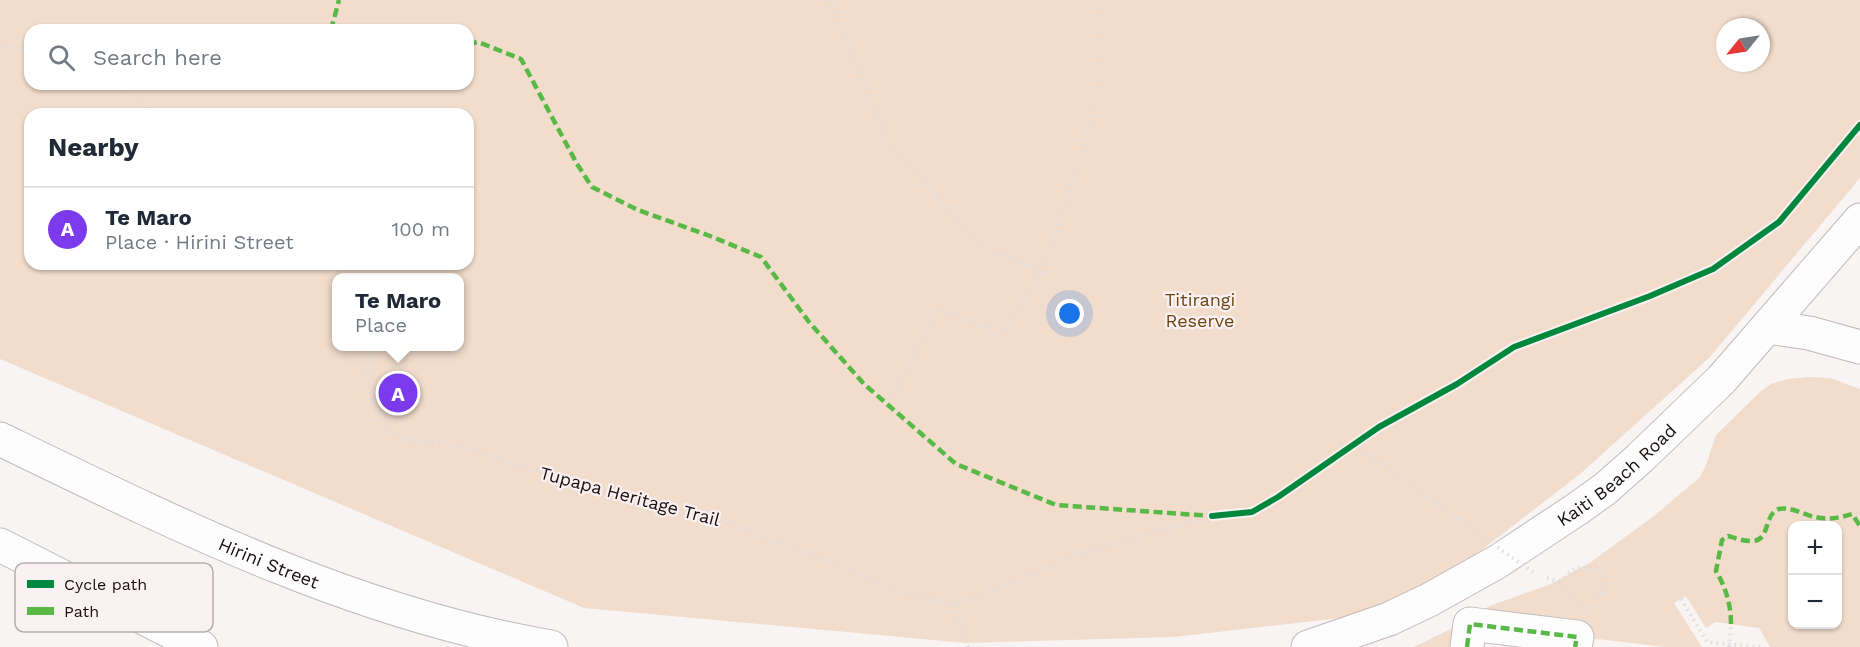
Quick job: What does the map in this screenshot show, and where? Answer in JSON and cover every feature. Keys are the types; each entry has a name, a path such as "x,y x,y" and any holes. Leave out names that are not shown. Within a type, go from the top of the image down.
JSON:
{"main road":[{"name":"Kaiti Beach Road","path":"1308,647 1370,627 1429,600 1497,562 1577,509 1631,466 1697,404 1768,327 1860,219"},
{"path":"1768,327 1809,333 1860,347"},
{"name":"Hirini Street","path":"0,439 222,545 296,575 454,625 551,647"},
{"path":"0,545 35,563"},
{"path":"1467,647 1470,624 1577,637 1575,647"},
{"path":"171,632 201,647"}],"path":[{"path":"830,0 891,147 982,245 1042,271"},
{"path":"888,405 937,309 1004,333 1042,271 1082,155 1097,91 1098,0"},
{"path":"0,45 24,50"},
{"path":"126,90 148,108"},
{"path":"1345,450 1363,438"},
{"path":"1355,444 1537,575 1560,582 1571,597 1595,612"},
{"path":"968,647 955,605 1085,552 1212,516 1220,516"},
{"path":"1560,582 1575,568 1595,567 1603,575 1607,586 1598,600 1577,612"},
{"path":"1681,599 1707,642 1729,646 1761,647"},
{"path":"1729,646 1731,624"}],"green space":[{"name":"Titirangi Reserve","path":"0,0 1860,0 1860,178 1710,357 1579,475 1402,611 1174,637 966,643 584,608 0,359"},
{"path":"1830,378 1860,389 1860,647 1770,647 1759,628 1715,622 1706,628 1686,596 1674,603 1702,647 1665,647 1470,624 1467,647 1414,647 1492,605 1551,584 1591,562 1654,516 1700,477 1716,435 1771,384 1788,379"}],"marked path":[{"path":"333,24 339,0"},
{"path":"474,43 478,42 521,59 577,164 592,187 638,210 761,257 809,322 864,384 956,464 1056,505 1212,516"},
{"path":"1731,624 1727,597 1716,571 1722,540 1728,536 1751,541 1757,540 1762,537 1774,512 1783,508 1824,518 1852,514 1860,526"},
{"path":"1467,647 1470,624 1577,637 1575,647"}],"cycle path":[{"path":"1212,516 1252,512 1278,497 1379,427 1457,384 1514,347 1650,296 1713,269 1779,222 1860,125"}],"place":[{"name":"Te Maro","path":"398,393"}]}
